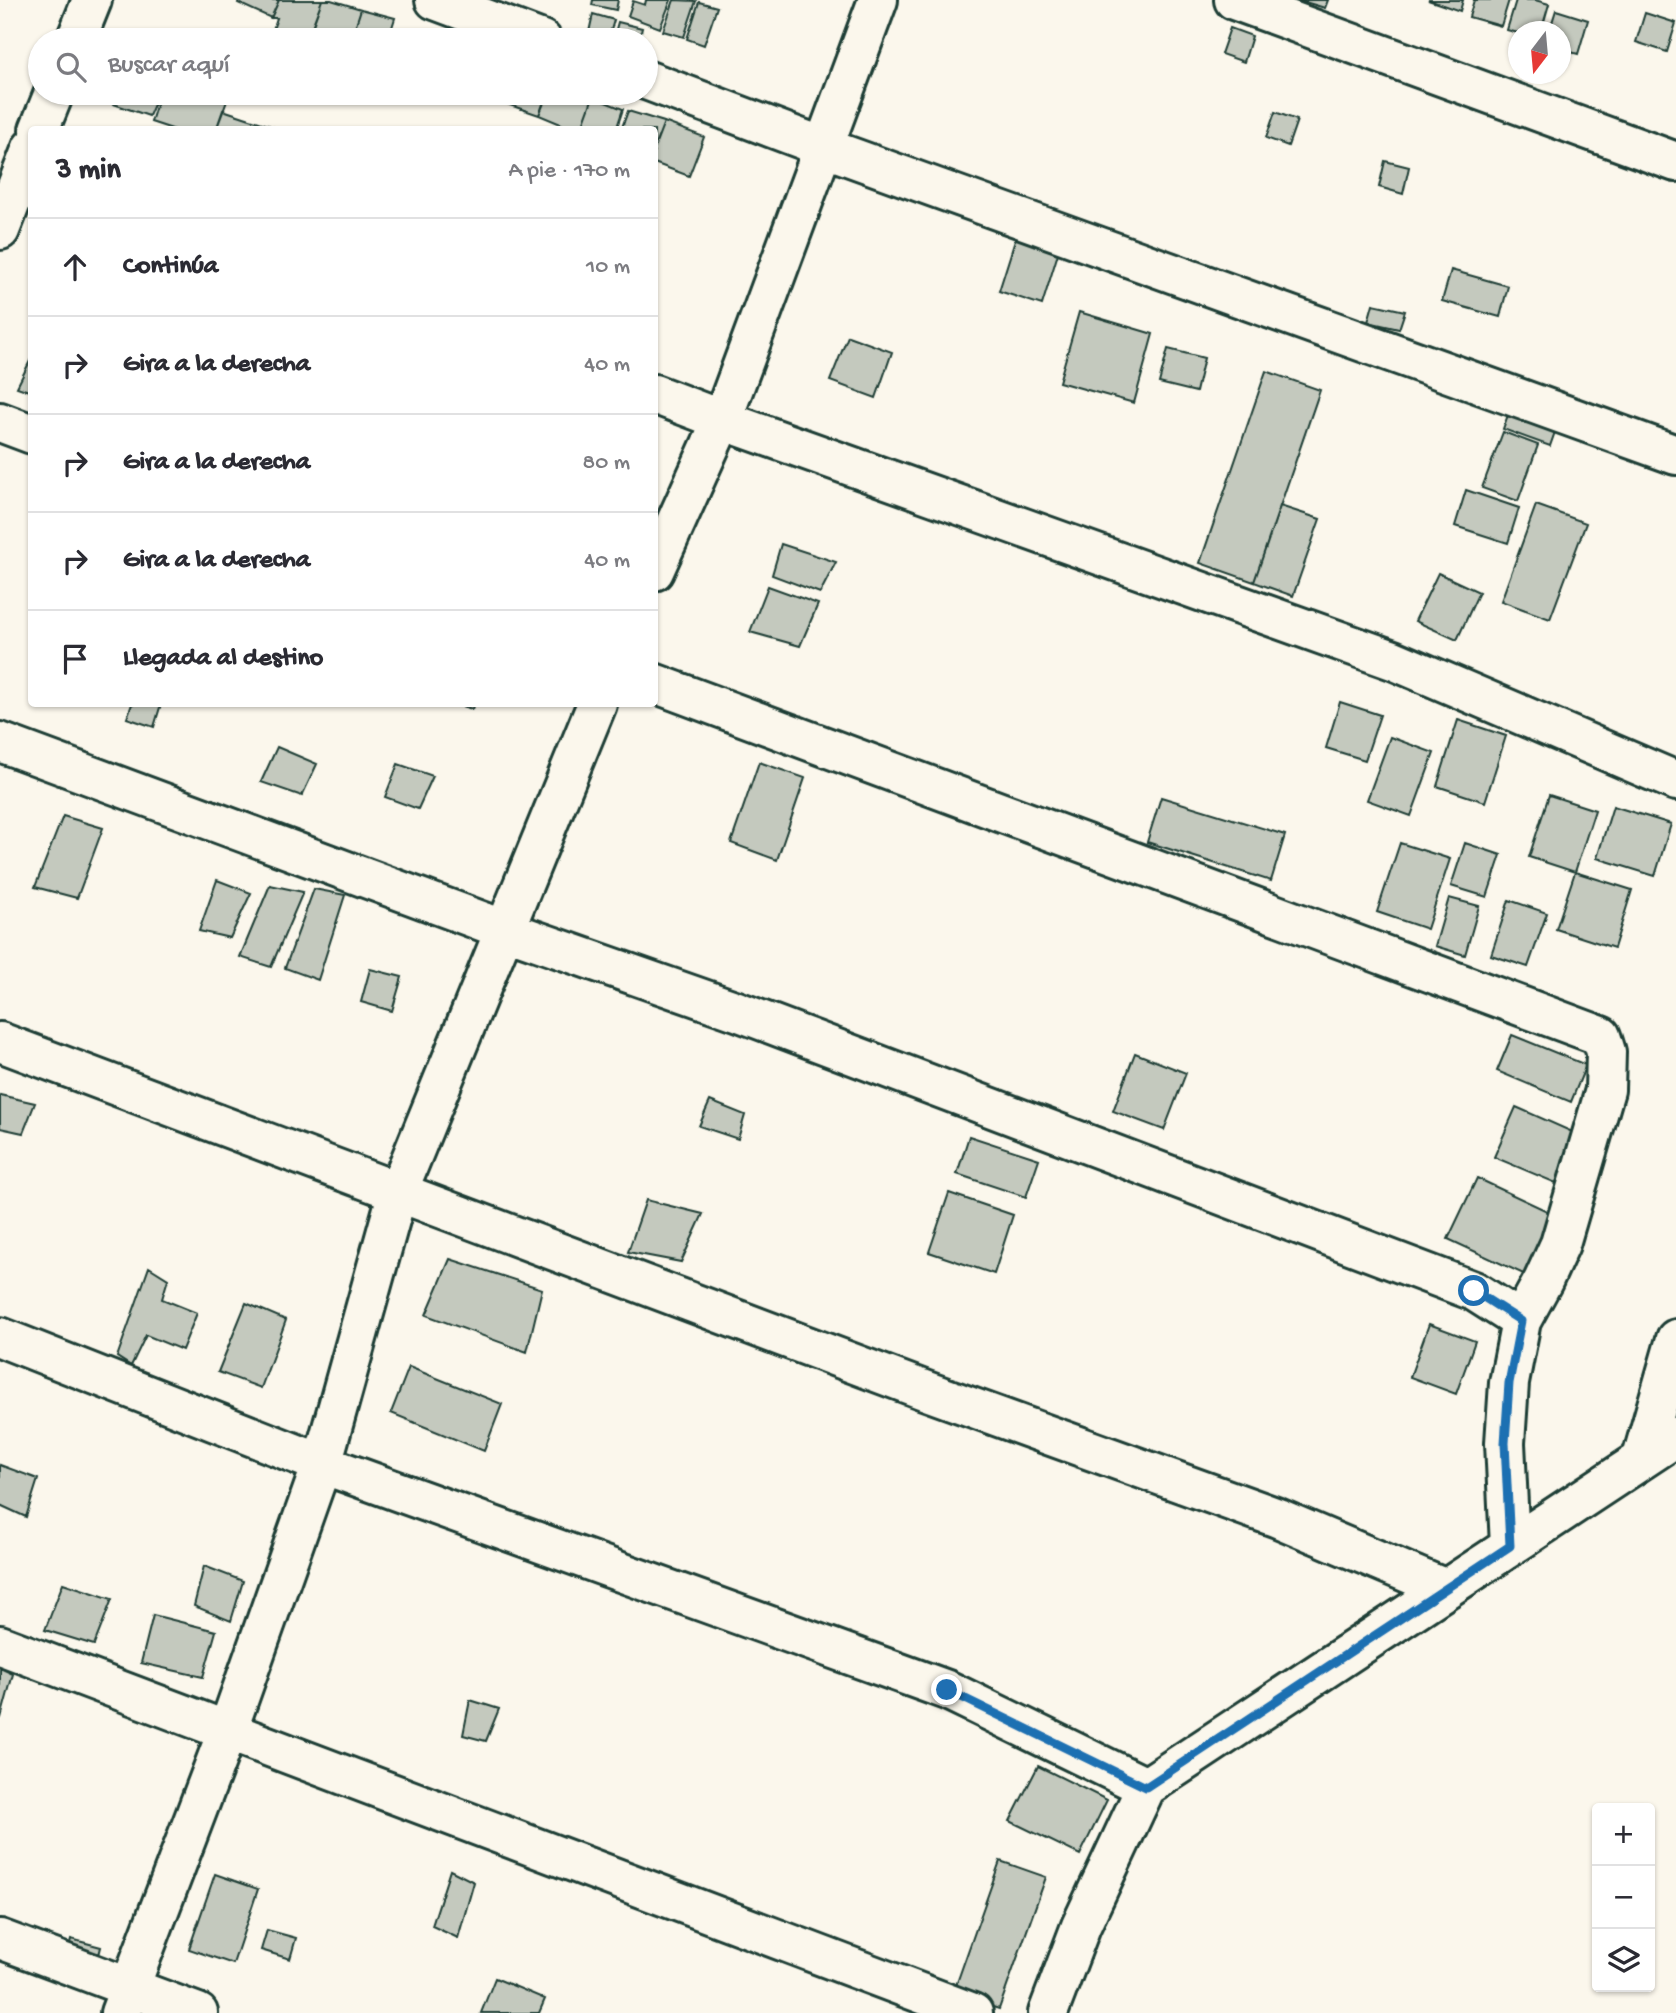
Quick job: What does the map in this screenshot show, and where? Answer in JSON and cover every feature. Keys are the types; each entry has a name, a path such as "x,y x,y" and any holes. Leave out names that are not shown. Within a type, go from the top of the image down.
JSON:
{"street":[{"path":"81,28 92,0"},
{"path":"435,0 510,28"},
{"path":"658,562 722,420 878,0"},
{"path":"1234,0 1676,162"},
{"path":"658,85 1550,412 1676,455"},
{"path":"41,126 49,105"},
{"path":"0,230 28,158"},
{"path":"658,396 1394,660 1676,781"},
{"path":"0,422 28,432"},
{"path":"658,684 1601,1036 1606,1052 1605,1090 1560,1244 1521,1321 1509,1383 1505,1443 1510,1546"},
{"path":"124,2001 227,1732 322,1464 398,1191 596,707"},
{"path":"0,742 503,929 737,1011 1474,1291 1521,1321"},
{"path":"0,1042 911,1385 1278,1518 1446,1588"},
{"path":"0,1337 322,1464 947,1690 1146,1787"},
{"path":"1642,1458 1676,1339"},
{"path":"1048,2013 1081,1926 1146,1787 1676,1437"},
{"path":"0,1645 972,2013"},
{"path":"0,1939 124,2001 198,2013"}],"building":[{"path":"239,0 279,0 271,18 238,3"},
{"path":"279,0 322,0 312,28 273,28 277,18 271,18"},
{"path":"322,0 361,9 355,28 312,28"},
{"path":"593,0 618,0 616,10 592,5"},
{"path":"646,0 671,0 660,28 628,16 633,1 645,5"},
{"path":"674,0 696,1 684,37 663,31"},
{"path":"1298,0 1328,0 1325,8"},
{"path":"1428,0 1463,0 1460,11"},
{"path":"1474,0 1509,0 1501,26 1469,17"},
{"path":"1516,0 1535,0 1549,4 1544,21 1510,21"},
{"path":"699,2 717,7 704,45 687,39"},
{"path":"361,9 395,18 392,28 355,28"},
{"path":"1556,10 1588,20 1578,54 1571,52 1571,21 1552,21"},
{"path":"1645,13 1676,23 1667,52 1636,42"},
{"path":"593,14 614,20 612,28 590,28"},
{"path":"618,22 642,28 616,28"},
{"path":"1230,28 1252,36 1244,62 1221,54"},
{"path":"117,105 154,105 149,116"},
{"path":"156,105 225,105 218,126 163,126 151,122"},
{"path":"510,105 543,105 539,115"},
{"path":"543,105 590,105 582,126 565,126 539,115"},
{"path":"590,105 613,105 623,109 617,126 582,126"},
{"path":"223,110 271,126 217,126"},
{"path":"628,111 664,122 658,138 658,126 622,126"},
{"path":"1275,112 1297,120 1288,146 1266,138"},
{"path":"664,122 704,137 689,176 658,164 658,138"},
{"path":"1385,161 1409,167 1403,194 1379,187"},
{"path":"1017,234 1060,247 1042,305 999,291"},
{"path":"1451,270 1508,286 1500,317 1442,301"},
{"path":"1373,304 1405,311 1399,329 1368,322"},
{"path":"1079,312 1153,334 1134,403 1059,382"},
{"path":"848,336 892,352 876,398 830,381"},
{"path":"1168,349 1204,358 1196,392 1159,383"},
{"path":"28,365 28,391 17,387"},
{"path":"1266,371 1320,390 1254,582 1200,563"},
{"path":"1509,412 1556,429 1550,446 1503,429"},
{"path":"1503,432 1538,445 1518,501 1482,488"},
{"path":"1466,490 1519,508 1508,543 1455,526"},
{"path":"1536,505 1586,523 1550,619 1501,601"},
{"path":"1280,506 1320,519 1293,596 1254,582"},
{"path":"781,544 836,562 820,593 772,575"},
{"path":"1438,573 1479,592 1457,640 1415,621"},
{"path":"768,586 818,604 800,646 750,632"},
{"path":"1340,702 1380,715 1365,760 1326,748"},
{"path":"131,707 160,707 154,727 127,718"},
{"path":"1458,720 1506,736 1485,802 1437,786"},
{"path":"1390,737 1434,753 1411,816 1367,800"},
{"path":"277,747 317,764 302,796 261,782"},
{"path":"759,762 805,778 777,860 731,843"},
{"path":"398,764 433,776 418,809 385,797"},
{"path":"1549,795 1595,810 1575,872 1529,857"},
{"path":"1161,797 1285,835 1271,881 1147,842"},
{"path":"1613,806 1671,824 1655,876 1597,858"},
{"path":"63,816 103,828 77,898 35,887"},
{"path":"1400,843 1450,859 1427,929 1377,912"},
{"path":"1465,843 1501,855 1487,897 1451,886"},
{"path":"1575,872 1632,890 1614,948 1556,929"},
{"path":"217,880 251,893 230,938 199,931"},
{"path":"270,885 303,892 271,967 240,957"},
{"path":"314,889 345,895 318,980 285,968"},
{"path":"1449,898 1479,906 1465,955 1435,946"},
{"path":"1509,900 1547,913 1528,967 1491,955"},
{"path":"370,969 402,977 392,1011 361,1002"},
{"path":"1512,1035 1586,1065 1571,1102 1497,1071"},
{"path":"1135,1053 1186,1073 1164,1130 1113,1111"},
{"path":"0,1095 35,1103 23,1133 0,1128"},
{"path":"710,1101 745,1115 738,1139 699,1126"},
{"path":"1516,1107 1577,1134 1556,1183 1494,1157"},
{"path":"969,1136 1039,1159 1026,1197 957,1174"},
{"path":"1477,1178 1560,1217 1532,1278 1448,1239"},
{"path":"949,1193 1013,1215 994,1274 929,1252"},
{"path":"646,1200 703,1214 681,1262 628,1252"},
{"path":"450,1259 542,1289 527,1352 426,1315"},
{"path":"149,1267 168,1279 162,1299 197,1313 182,1350 146,1335 131,1366 117,1357"},
{"path":"246,1303 286,1320 261,1388 218,1372"},
{"path":"1429,1324 1475,1341 1456,1394 1410,1377"},
{"path":"409,1367 502,1404 484,1451 391,1413"},
{"path":"0,1465 38,1479 26,1517 0,1505"},
{"path":"204,1566 243,1581 231,1621 194,1606"},
{"path":"63,1583 112,1599 94,1645 45,1630"},
{"path":"153,1615 216,1631 203,1677 141,1663"},
{"path":"0,1668 13,1674 1,1718 0,1718"},
{"path":"470,1700 499,1709 486,1741 463,1735"},
{"path":"1038,1766 1107,1800 1080,1855 1010,1821"},
{"path":"1000,1861 1046,1877 999,2009 953,1994"},
{"path":"450,1870 474,1882 458,1938 432,1926"},
{"path":"215,1874 258,1889 233,1964 189,1949"},
{"path":"267,1930 296,1938 290,1959 261,1950"},
{"path":"71,1939 101,1947 96,1967 66,1959"},
{"path":"495,1978 545,1999 539,2013 481,2013"}],"route":[{"path":"947,1690 1146,1787 1510,1546 1505,1443 1509,1383 1521,1321 1474,1291"}]}
